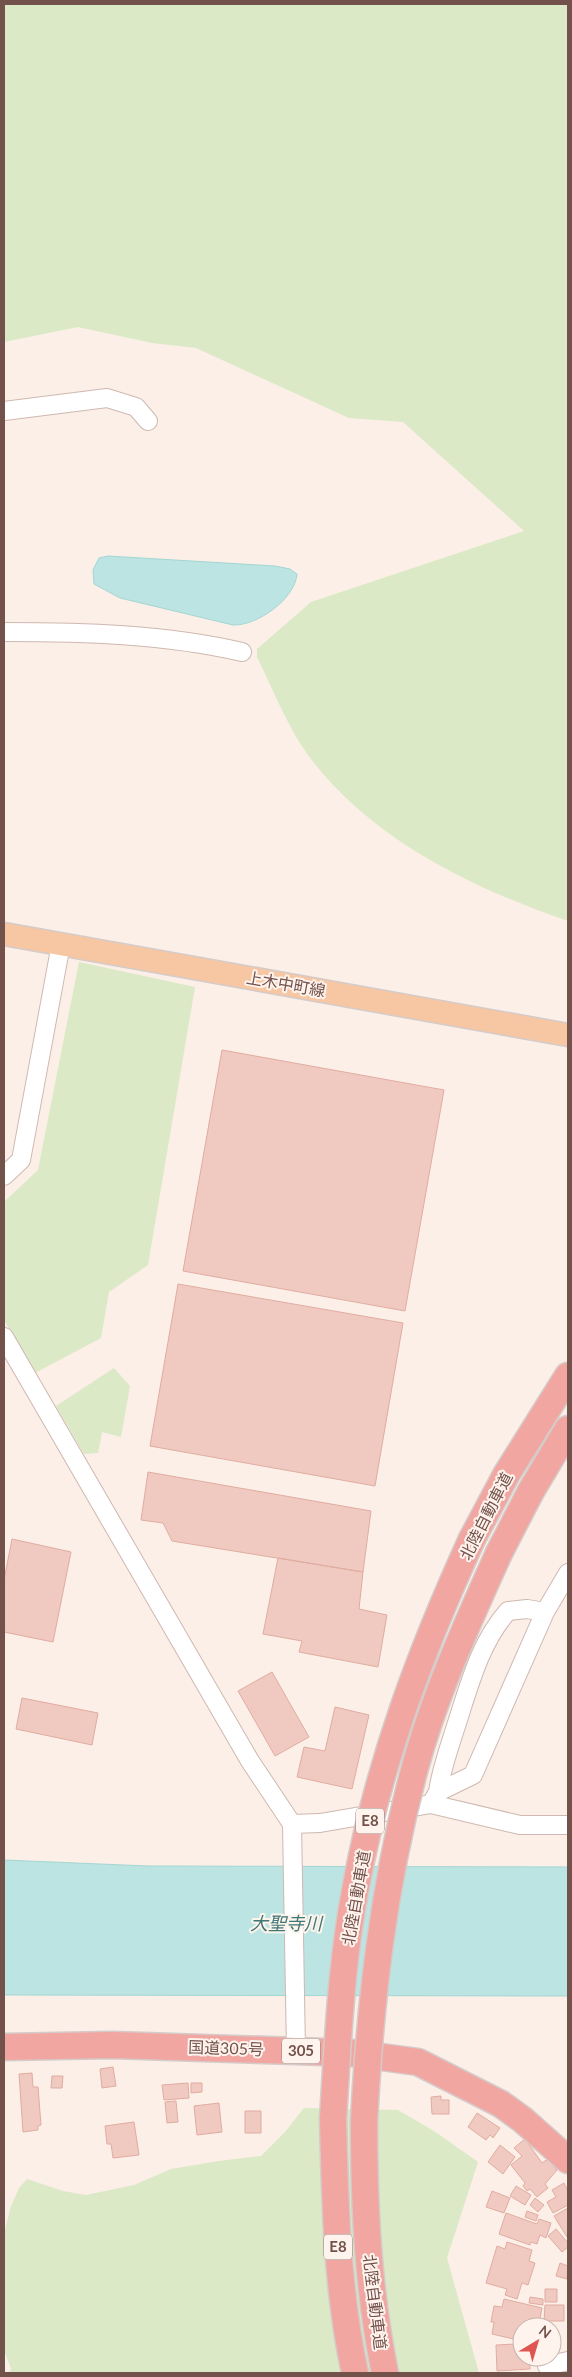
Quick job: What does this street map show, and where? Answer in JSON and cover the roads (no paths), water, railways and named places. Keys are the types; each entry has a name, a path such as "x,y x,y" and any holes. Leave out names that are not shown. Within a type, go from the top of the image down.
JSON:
{"highway":[{"name":"北陸自動車道","path":"355,2373 342,2288 335,2202 333,2119 338,2028 346,1958 356,1887 369,1825 387,1758 410,1686 438,1613 472,1539 506,1475 568,1376"},
{"name":"北陸自動車道","path":"386,2373 370,2271 364,2205 364,2122 368,2032 384,1902 414,1770 466,1626 499,1553 531,1490 568,1429"},
{"name":"国道305号","path":"4,2047 296,2041 352,2053 418,2062 501,2104 523,2120 568,2160"}],"main road":[{"name":"上木中町線","path":"4,934 568,1035"}],"street":[{"path":"4,410 107,398 136,407 148,421"},
{"path":"4,632 146,636 183,640 242,652"},
{"path":"4,1176 21,1160 61,944"},
{"path":"4,1337 250,1761 292,1824 296,2041"},
{"path":"292,1824 320,1823 434,1798 473,1774 545,1612 568,1574"},
{"path":"434,1798 472,1678 496,1623 508,1611 528,1609 545,1612"},
{"path":"434,1798 520,1825 568,1825"}],"water":[{"path":"108,556 275,566 290,569 297,574 290,593 273,609 253,621 233,625 120,598 94,584 93,570 99,558"},
{"name":"大聖寺川","path":"4,1860 148,1866 568,1867 568,1996 4,1995"}]}
